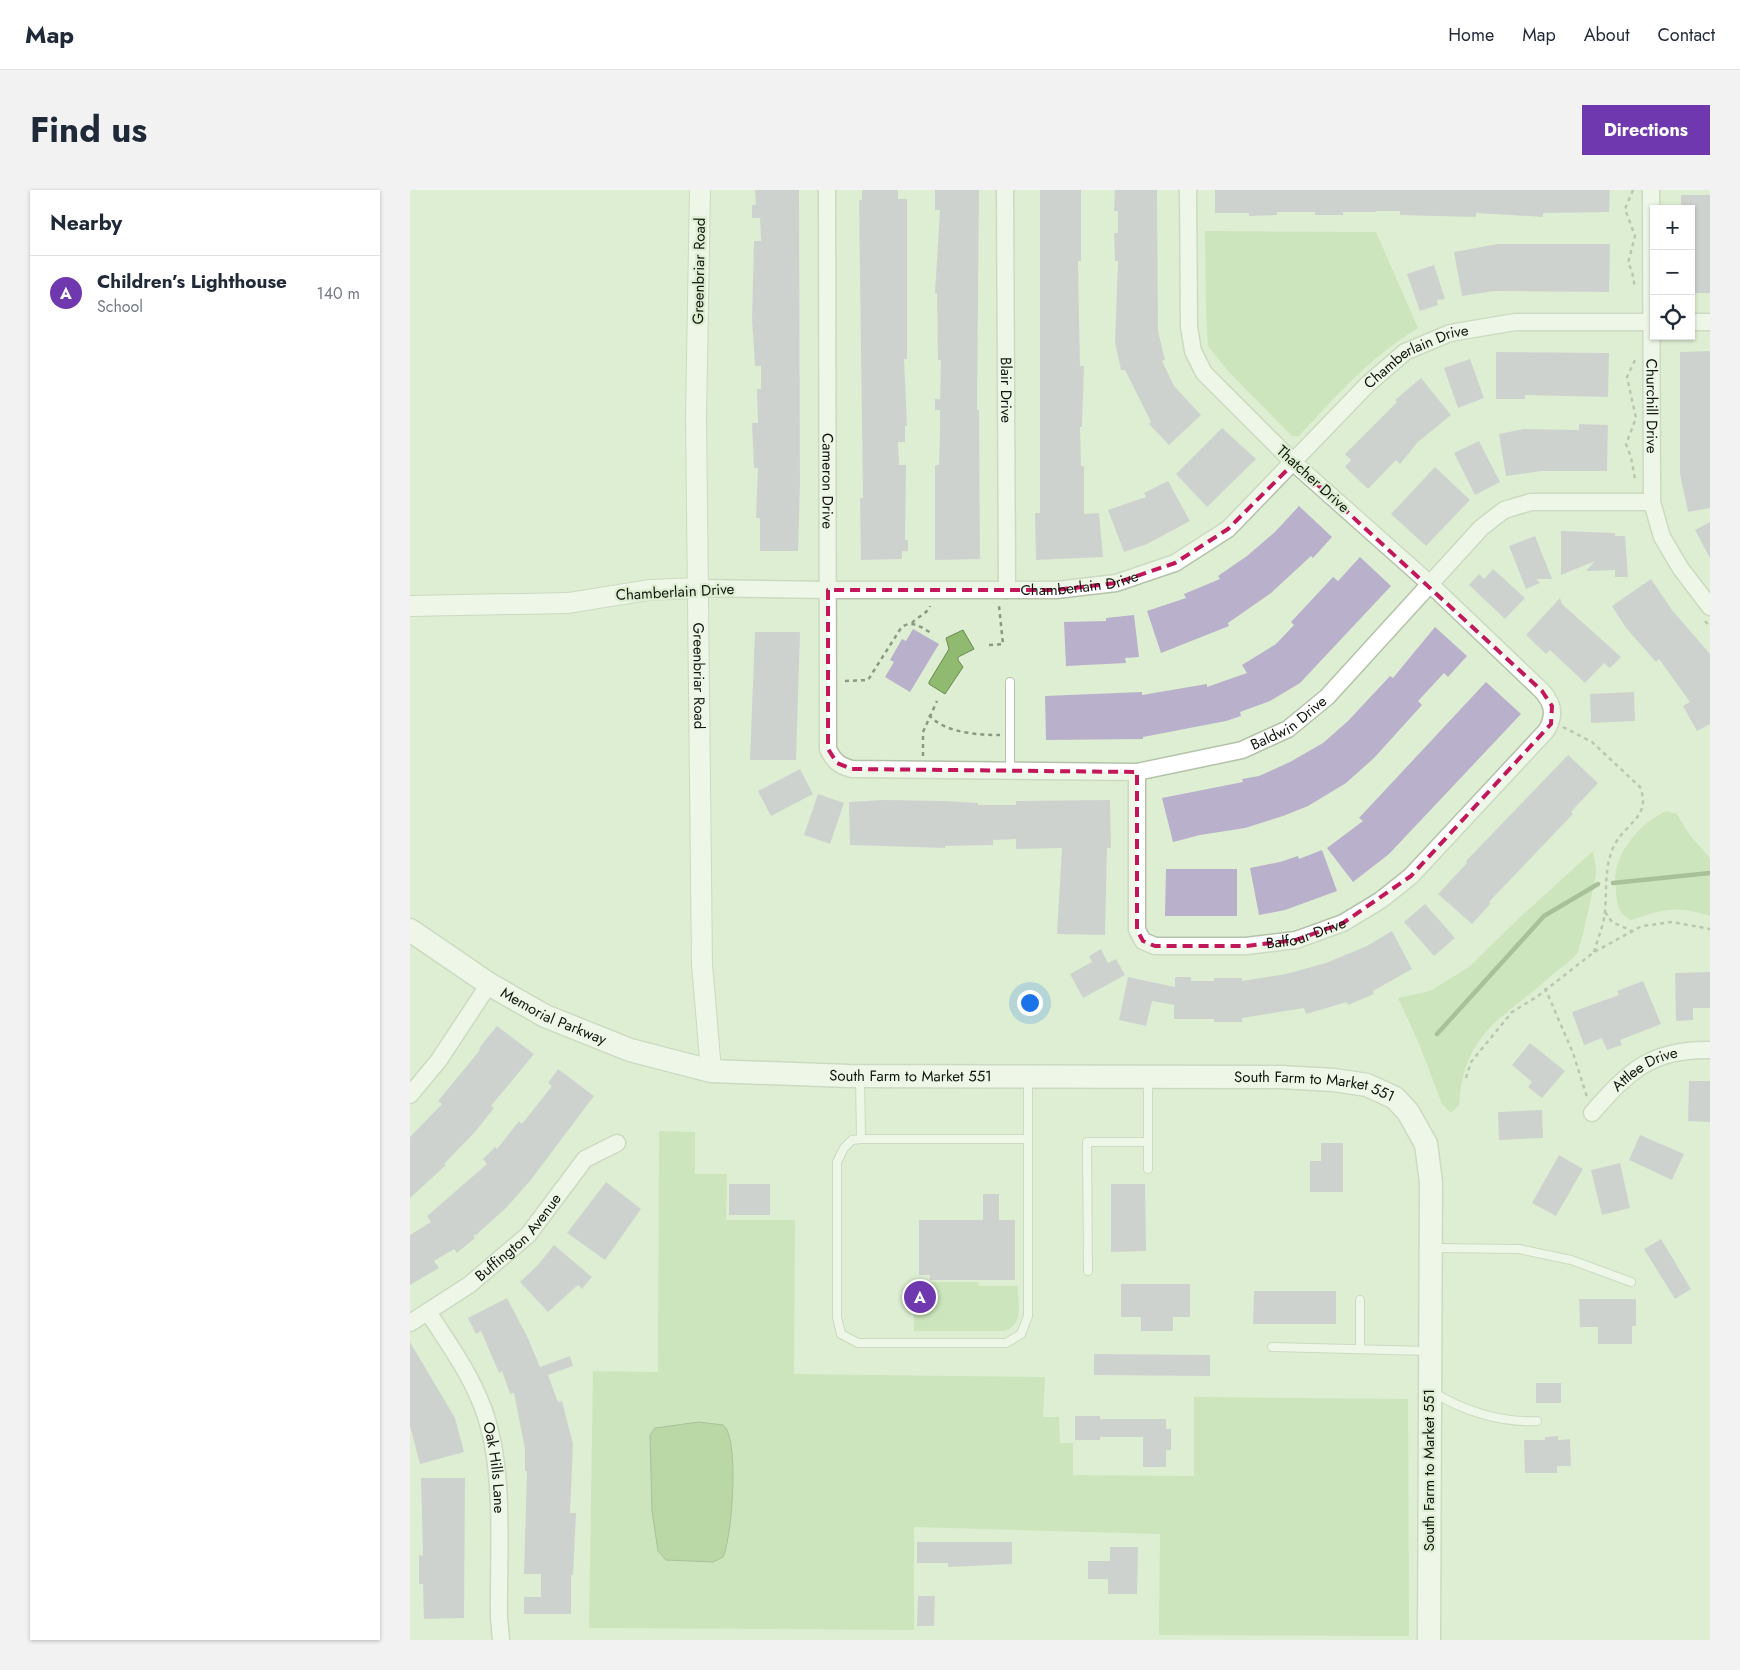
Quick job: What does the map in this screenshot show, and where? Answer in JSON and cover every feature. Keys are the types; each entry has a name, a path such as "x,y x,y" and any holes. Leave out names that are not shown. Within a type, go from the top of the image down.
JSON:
{"main road":[{"name":"Memorial Parkway","path":"410,930 489,984 545,1016 630,1050 711,1071"},
{"name":"South Farm to Market 551","path":"711,1071 860,1076 1280,1077 1334,1080 1366,1085 1395,1098 1408,1112 1426,1144 1432,1182 1429,1390 1429,1640"}],"street":[{"name":"Greenbriar Road","path":"700,190 696,417 702,964 711,1071"},
{"name":"Cameron Drive","path":"827,190 828,749 831,757 844,767"},
{"name":"Blair Drive","path":"1005,190 1006,590"},
{"name":"Thatcher Drive","path":"1188,190 1189,327 1193,351 1204,372 1294,463 1430,584 1548,698 1552,719"},
{"name":"Churchill Drive","path":"1651,190 1652,295"},
{"name":"Chamberlain Drive","path":"412,605 568,603 649,590 698,588 1056,590 1116,583 1175,563 1228,530 1368,384 1405,352 1450,333 1515,322 1650,322"},
{"path":"1695,322 1710,322"},
{"name":"Churchill Drive","path":"1652,340 1652,502 1662,537 1681,569 1710,607"},
{"name":"Baldwin Drive","path":"844,767 852,769 1137,772 1242,750 1288,730 1327,697 1481,528 1504,510 1531,502 1652,502"},
{"name":"Balfour Drive","path":"1137,772 1137,924 1139,936 1148,944 1155,946 1246,946 1296,940 1343,923 1381,900 1411,876 1552,719"},
{"path":"410,1095 439,1060 489,984"},
{"name":"Attlee Drive","path":"1592,1113 1614,1088 1646,1062 1678,1052 1710,1050"},
{"name":"Buffington Avenue","path":"410,1323 469,1285 528,1235 585,1159 617,1143"},
{"name":"Oak Hills Lane","path":"428,1312 467,1372 484,1409 496,1457 501,1640"}],"lane":[{"path":"1010,682 1010,770"},
{"path":"860,1076 861,1140"},
{"path":"1028,1076 1028,1140 1028,1316 1021,1334 1006,1343 858,1343 842,1334 837,1317 837,1162 844,1148 852,1140 1028,1140"},
{"path":"1148,1077 1148,1169"},
{"path":"1088,1271 1087,1142 1148,1142"},
{"path":"1432,1248 1519,1249 1571,1260 1631,1282"},
{"path":"1360,1300 1360,1349"},
{"path":"1272,1347 1430,1351"},
{"path":"1429,1390 1455,1406 1520,1422 1537,1421"}],"path":[{"path":"845,681 868,680 901,628 912,623 918,616 928,611 930,606"},
{"path":"989,645 1004,644 999,606"},
{"path":"912,623 930,633"},
{"path":"923,757 923,732 929,715 938,701"},
{"path":"929,715 946,726 974,734 1010,735"},
{"path":"1552,719 1592,742 1640,787 1643,795 1640,812 1614,844 1608,863 1605,885 1605,912 1594,952"},
{"path":"1605,912 1612,922 1632,931"},
{"path":"1466,1078 1471,1062 1512,1012 1538,996 1545,988 1594,952 1642,926 1672,922 1710,929"},
{"path":"1545,988 1573,1052 1592,1113"}],"highlighted area":[{"path":"1294,463 1542,691 1552,706 1551,724 1411,876 1343,923 1296,940 1246,946 1155,946 1143,941 1137,930 1137,772 852,769 837,763 828,749 828,590 1056,590 1116,583 1175,563 1228,529"}],"shaded area":[{"path":"1205,231 1376,232 1418,328 1369,365 1340,392 1299,436 1292,436 1229,372 1208,346"},
{"path":"963,630 974,649 958,657 963,667 945,694 929,684 929,682 949,649 946,638"},
{"path":"1666,811 1677,814 1689,834 1710,858 1710,916 1687,910 1670,910 1631,920 1621,911 1616,896 1615,874 1618,862 1628,844 1641,828"},
{"path":"1593,851 1596,873 1578,952 1570,961 1489,1028 1469,1059 1462,1080 1459,1105 1451,1113 1442,1104 1420,1046 1398,998 1430,991 1469,967 1519,918"},
{"path":"659,1131 695,1132 695,1174 727,1174 726,1220 795,1220 794,1374 1045,1377 1043,1417 1059,1417 1060,1443 1073,1443 1073,1475 1194,1476 1194,1397 1408,1399 1409,1636 1159,1635 1160,1534 914,1527 914,1630 589,1628 593,1371 658,1372"},
{"path":"914,1282 978,1282 979,1286 1018,1286 1019,1306 1017,1319 1015,1324 1004,1331 914,1331"},
{"path":"699,1422 723,1425 728,1433 733,1467 733,1488 726,1546 723,1557 713,1562 666,1560 658,1551 652,1511 650,1435 655,1428"}],"building":[{"path":"755,190 799,190 800,484 798,551 760,551 760,518 756,518 758,468 754,468 752,423 758,423 757,389 761,389 761,366 755,366 752,318 754,241 761,241 760,218 752,218 752,205 756,205"},
{"path":"862,190 898,190 898,199 907,199 907,359 904,359 907,426 905,426 905,442 898,442 899,465 906,465 905,540 908,540 908,551 902,551 902,559 861,560 860,498 863,498 859,200 862,200"},
{"path":"935,190 979,190 977,410 979,410 980,559 935,560 935,465 939,465 940,410 935,410 935,399 940,399 941,360 938,360 937,293 935,293 940,210 935,210"},
{"path":"1040,190 1081,190 1081,261 1078,261 1080,366 1084,366 1082,427 1080,427 1081,466 1084,466 1084,514 1099,513 1103,557 1036,560 1035,513 1040,513"},
{"path":"1115,190 1157,190 1158,331 1165,360 1162,361 1174,386 1201,415 1169,445 1149,424 1151,422 1125,370 1121,370 1115,343 1118,261 1115,261 1114,233 1118,233 1118,211 1114,211"},
{"path":"1215,190 1610,190 1609,212 1543,213 1543,217 1476,213 1476,217 1400,215 1400,211 1343,212 1343,215 1315,215 1315,212 1277,212 1277,215 1249,216 1249,213 1215,213"},
{"path":"1681,195 1710,195 1710,293 1695,293 1695,205 1681,205"},
{"path":"1498,244 1610,244 1609,292 1494,291 1462,296 1454,252"},
{"path":"1434,265 1445,299 1437,300 1438,305 1420,311 1407,274"},
{"path":"1710,351 1710,508 1688,512 1680,474 1680,352"},
{"path":"1496,352 1609,353 1608,397 1525,395 1525,399 1496,399"},
{"path":"1470,359 1484,398 1458,408 1444,368"},
{"path":"1421,378 1451,415 1418,442 1400,464 1396,460 1368,489 1345,467 1351,460 1345,454 1397,402 1395,400"},
{"path":"1579,424 1608,425 1607,471 1542,471 1506,476 1499,434 1524,429 1579,430"},
{"path":"1222,428 1256,459 1207,507 1176,474"},
{"path":"1479,441 1500,482 1475,495 1454,453"},
{"path":"1435,467 1470,500 1426,546 1391,514"},
{"path":"1168,481 1190,521 1147,544 1124,552 1108,510 1146,497 1144,493"},
{"path":"1299,506 1332,537 1313,558 1311,556 1271,593 1228,623 1229,626 1161,653 1147,611 1186,598 1184,594 1220,579 1218,576 1247,556 1275,532"},
{"path":"1710,522 1710,558 1695,530"},
{"path":"1561,531 1615,533 1615,536 1625,536 1628,577 1615,577 1615,570 1586,571 1595,561 1561,575"},
{"path":"1535,536 1552,579 1536,579 1540,583 1526,589 1509,546"},
{"path":"1360,557 1391,586 1300,683 1270,701 1240,712 1241,716 1226,721 1143,737 1143,739 1046,740 1045,696 1142,692 1142,695 1207,684 1207,687 1247,673 1242,665 1276,644 1294,625 1291,622 1333,577 1338,581"},
{"path":"1493,569 1525,598 1505,619 1469,585 1479,574 1484,579"},
{"path":"1651,579 1672,610 1710,654 1710,724 1697,731 1683,706 1690,702 1659,659 1656,662 1626,628 1612,606"},
{"path":"1560,598 1562,604 1621,657 1610,668 1604,663 1585,683 1550,650 1546,654 1526,635"},
{"path":"1134,615 1139,657 1125,658 1126,663 1066,666 1064,622 1106,621 1106,618"},
{"path":"1435,627 1467,656 1448,677 1444,673 1418,701 1422,705 1374,758 1346,783 1308,806 1283,816 1245,828 1200,835 1173,842 1162,798 1243,782 1242,779 1259,776 1290,762 1323,743 1348,721 1390,676 1393,678"},
{"path":"913,629 939,644 910,692 885,677 894,662 890,660 902,639 906,641"},
{"path":"755,632 800,632 796,760 750,760"},
{"path":"1486,682 1521,714 1389,854 1353,882 1327,848 1363,821 1359,818"},
{"path":"1634,692 1635,721 1591,723 1590,694"},
{"path":"1568,755 1598,783 1571,812 1573,814 1489,902 1491,903 1472,924 1438,894 1467,863 1466,861"},
{"path":"800,769 813,794 771,816 758,791"},
{"path":"818,794 844,803 830,844 804,835"},
{"path":"883,800 1016,805 1016,801 1110,800 1111,848 1107,848 1105,935 1057,934 1062,848 1016,849 1016,839 993,840 993,845 945,846 945,848 850,845 849,802"},
{"path":"1322,850 1337,891 1285,910 1259,915 1250,868 1298,856 1299,859"},
{"path":"1166,869 1237,869 1237,916 1165,916"},
{"path":"1425,904 1455,938 1434,956 1404,922"},
{"path":"1392,931 1412,969 1373,991 1374,994 1348,1005 1347,1002 1306,1014 1304,1008 1242,1018 1242,1022 1214,1022 1214,1019 1174,1019 1174,1005 1152,1001 1146,1026 1119,1020 1128,977 1175,987 1175,977 1191,977 1191,981 1214,981 1214,978 1242,978 1242,981 1286,974 1326,963 1367,946"},
{"path":"1101,949 1108,963 1116,959 1125,975 1083,998 1070,974 1092,962 1089,956"},
{"path":"1710,972 1710,1008 1693,1008 1693,1020 1676,1021 1675,973"},
{"path":"1643,981 1661,1024 1620,1040 1622,1045 1607,1050 1602,1038 1584,1045 1572,1012 1619,995 1617,991"},
{"path":"497,1026 534,1054 491,1106 494,1108 475,1132 444,1164 446,1165 410,1198 410,1137 442,1104 438,1101"},
{"path":"1530,1043 1565,1071 1542,1098 1528,1087 1532,1082 1512,1065"},
{"path":"558,1069 594,1096 530,1181 507,1207 476,1235 473,1235 475,1238 457,1253 454,1249 434,1261 439,1268 410,1285 410,1235 431,1222 427,1216 487,1164 483,1159 495,1147 497,1149 519,1121 522,1124 552,1086 548,1083"},
{"path":"1689,1081 1710,1081 1710,1122 1688,1121"},
{"path":"1542,1110 1543,1138 1499,1140 1498,1112"},
{"path":"1640,1135 1684,1154 1672,1180 1629,1160"},
{"path":"1321,1143 1343,1143 1343,1192 1310,1192 1310,1161 1321,1161"},
{"path":"1559,1155 1583,1169 1556,1216 1532,1203"},
{"path":"1620,1163 1630,1208 1602,1215 1591,1170"},
{"path":"606,1182 641,1209 605,1260 567,1233"},
{"path":"729,1184 770,1184 770,1215 729,1215"},
{"path":"1111,1184 1145,1184 1146,1251 1111,1252"},
{"path":"983,1194 999,1194 999,1220 1015,1220 1015,1280 930,1280 930,1275 919,1275 919,1220 983,1220"},
{"path":"1661,1239 1691,1289 1675,1299 1644,1249"},
{"path":"554,1245 592,1277 582,1289 578,1285 548,1312 520,1282 537,1266"},
{"path":"1121,1284 1190,1284 1190,1317 1173,1317 1173,1331 1141,1331 1141,1317 1121,1317"},
{"path":"1254,1291 1336,1291 1336,1324 1253,1324"},
{"path":"507,1298 528,1338 540,1367 570,1356 573,1366 548,1375 558,1402 562,1401 573,1444 570,1513 576,1513 573,1575 571,1575 571,1614 524,1614 524,1597 541,1597 541,1574 524,1574 527,1471 525,1471 525,1449 514,1393 510,1394 502,1371 499,1373 481,1331 476,1334 468,1318"},
{"path":"1579,1299 1636,1299 1636,1326 1632,1326 1632,1344 1598,1344 1598,1327 1580,1327"},
{"path":"410,1342 455,1418 464,1452 420,1464 410,1426"},
{"path":"1094,1354 1210,1355 1210,1376 1094,1375"},
{"path":"1536,1383 1561,1383 1561,1403 1536,1403"},
{"path":"1075,1416 1100,1416 1100,1419 1166,1419 1166,1429 1171,1429 1171,1450 1166,1450 1166,1467 1143,1467 1143,1437 1100,1437 1100,1440 1075,1440"},
{"path":"1558,1436 1558,1440 1570,1439 1571,1466 1557,1466 1557,1473 1525,1473 1524,1440 1545,1440 1545,1437"},
{"path":"421,1478 465,1478 464,1618 424,1619 423,1584 419,1584 419,1555 423,1556"},
{"path":"917,1542 1012,1542 1012,1564 948,1567 948,1563 917,1563"},
{"path":"1110,1547 1138,1547 1137,1594 1108,1594 1108,1579 1088,1579 1088,1561 1110,1561"},
{"path":"918,1596 935,1596 934,1626 917,1626"}],"waterway":[{"path":"1613,883 1710,873"},
{"path":"1437,1034 1544,916 1598,884"}],"place":[{"name":"Children’s Lighthouse","path":"920,1297"}]}
